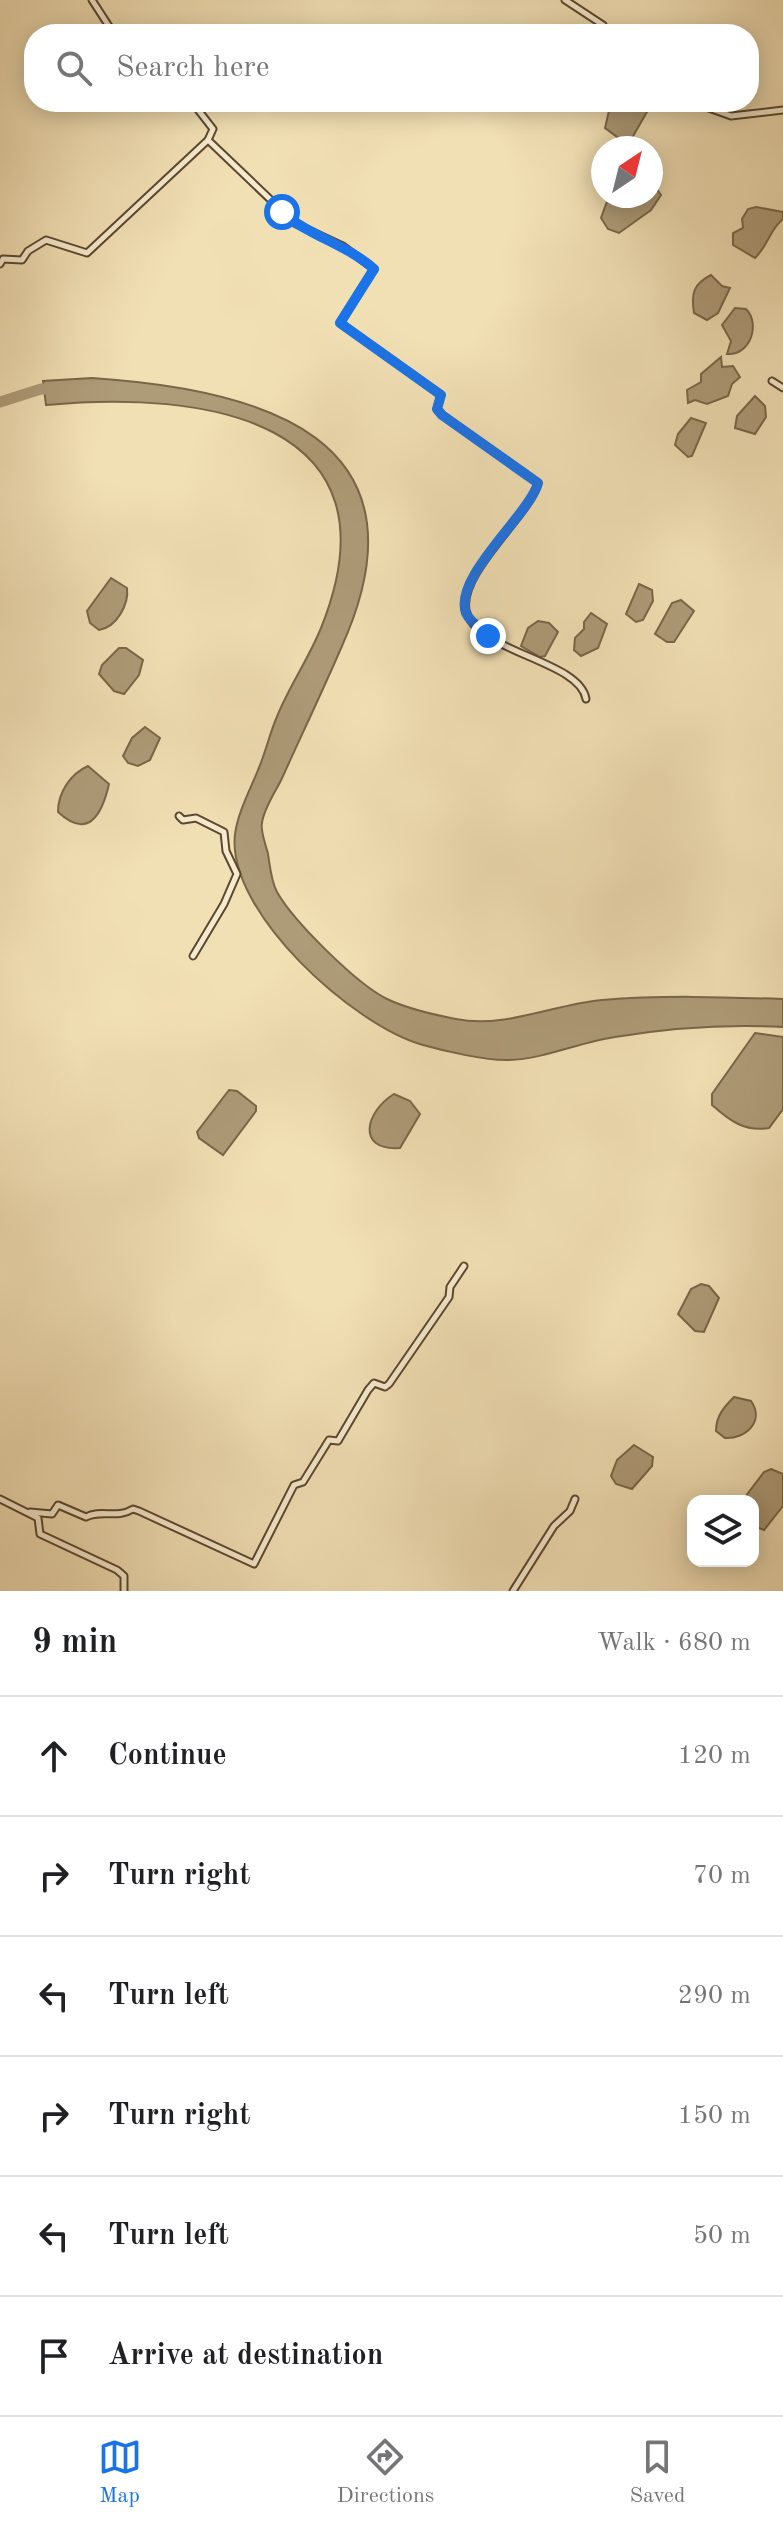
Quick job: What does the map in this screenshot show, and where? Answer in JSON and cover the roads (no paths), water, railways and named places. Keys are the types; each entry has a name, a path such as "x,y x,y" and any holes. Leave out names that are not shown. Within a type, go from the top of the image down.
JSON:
{"street":[{"path":"92,0 108,24"},
{"path":"565,0 601,24"},
{"path":"720,112 731,116 783,110"},
{"path":"0,264 3,259 22,260 46,240 87,253 208,140 213,129 200,112"},
{"path":"208,140 296,224 343,246 374,269 340,323 441,395 437,409 442,415 538,483 495,541 464,600 467,616 488,636 567,676 585,692 586,699"},
{"path":"772,381 783,388"},
{"path":"179,816 183,820 196,818 224,832 226,851 237,874 193,956"},
{"path":"30,1512 52,1514 58,1505 86,1517 93,1512 123,1515 139,1511 254,1564 294,1485 303,1482 329,1440 338,1441 374,1383 385,1387 389,1384 449,1297 450,1287 464,1266"},
{"path":"0,1499 38,1518 40,1534 124,1576 124,1591"},
{"path":"513,1591 554,1526 570,1511 575,1499"}],"waterway":[{"path":"0,402 41,389 59,389"}]}
